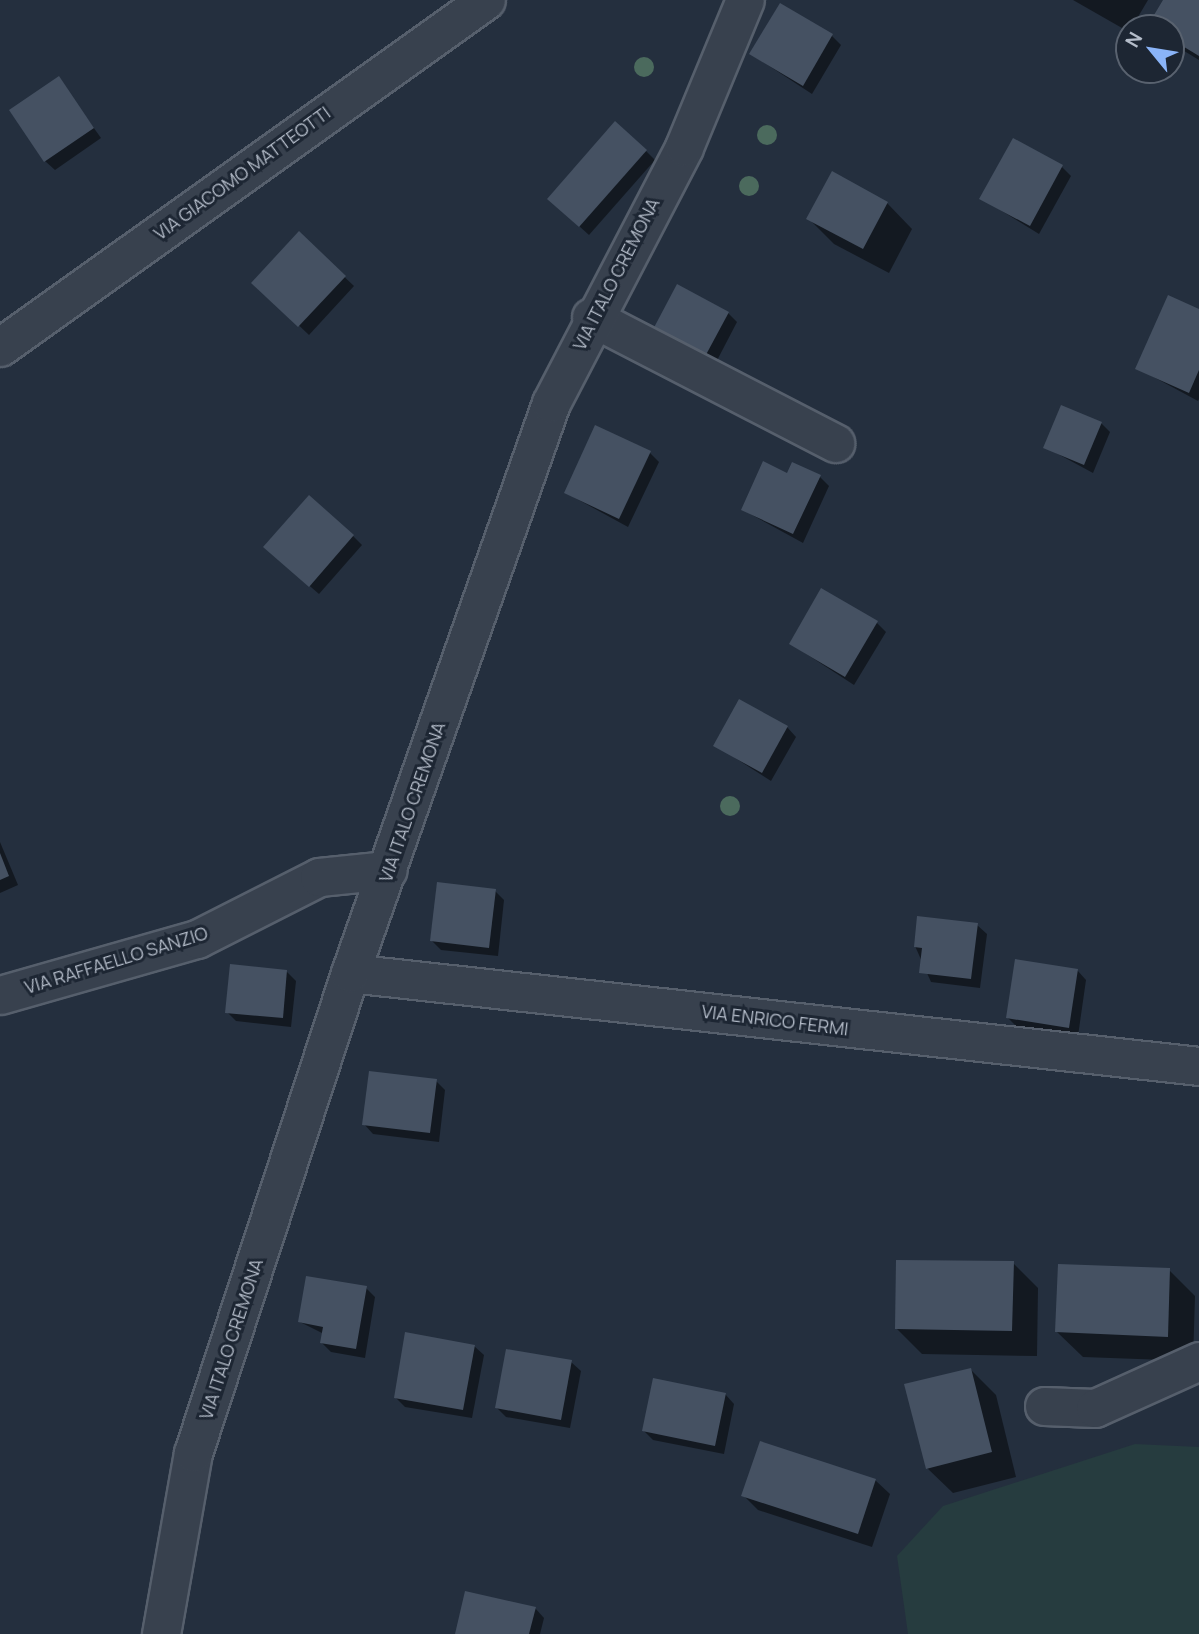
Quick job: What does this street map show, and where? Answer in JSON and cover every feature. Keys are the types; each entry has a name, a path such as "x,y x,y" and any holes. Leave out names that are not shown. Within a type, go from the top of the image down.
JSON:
{"street":[{"name":"VIA GIACOMO MATTEOTTI","path":"0,347 486,0"},
{"name":"VIA ITALO CREMONA","path":"161,1634 193,1453 350,973 551,403 591,317 684,147 745,0"},
{"path":"591,317 835,443"},
{"name":"VIA RAFFAELLO SANZIO","path":"0,995 197,939 319,877 388,870"},
{"name":"VIA ENRICO FERMI","path":"350,973 1199,1066"},
{"path":"1044,1406 1095,1408 1199,1360"}],"green space":[{"path":"1135,1444 1199,1447 1199,1634 908,1634 897,1556 943,1506"}],"building":[{"path":"1163,0 1199,0 1199,56 1185,48 1185,14 1155,14"},
{"path":"780,3 833,34 803,86 749,54"},
{"path":"59,76 94,128 44,162 9,110"},
{"path":"615,121 647,150 579,227 547,199"},
{"path":"1013,138 1063,165 1030,226 979,199"},
{"path":"832,171 888,202 863,249 806,219"},
{"path":"299,231 346,276 298,327 251,283"},
{"path":"677,284 729,312 701,364 649,337"},
{"path":"1168,295 1199,309 1199,370 1189,393 1135,369"},
{"path":"1061,405 1102,422 1084,465 1043,448"},
{"path":"595,425 651,451 619,519 564,493"},
{"path":"763,461 787,473 792,462 821,475 793,534 741,510"},
{"path":"309,495 354,535 309,587 263,547"},
{"path":"821,588 878,621 845,677 789,644"},
{"path":"739,699 788,726 762,773 713,746"},
{"path":"0,853 9,876 0,880"},
{"path":"437,882 496,889 489,948 430,941"},
{"path":"917,916 978,923 971,979 919,973 922,948 914,947"},
{"path":"1015,959 1078,969 1069,1028 1006,1018"},
{"path":"230,964 287,970 283,1018 225,1013"},
{"path":"369,1071 437,1079 430,1133 362,1125"},
{"path":"896,1260 1014,1261 1012,1331 895,1329"},
{"path":"1058,1264 1170,1268 1168,1337 1055,1332"},
{"path":"306,1276 367,1286 356,1349 320,1343 323,1327 298,1322"},
{"path":"405,1332 475,1345 463,1410 394,1398"},
{"path":"506,1349 572,1360 561,1420 495,1408"},
{"path":"971,1368 992,1452 926,1469 904,1384"},
{"path":"653,1378 726,1393 715,1446 642,1431"},
{"path":"760,1441 876,1479 858,1534 741,1496"},
{"path":"465,1591 536,1607 529,1634 455,1634"}]}
